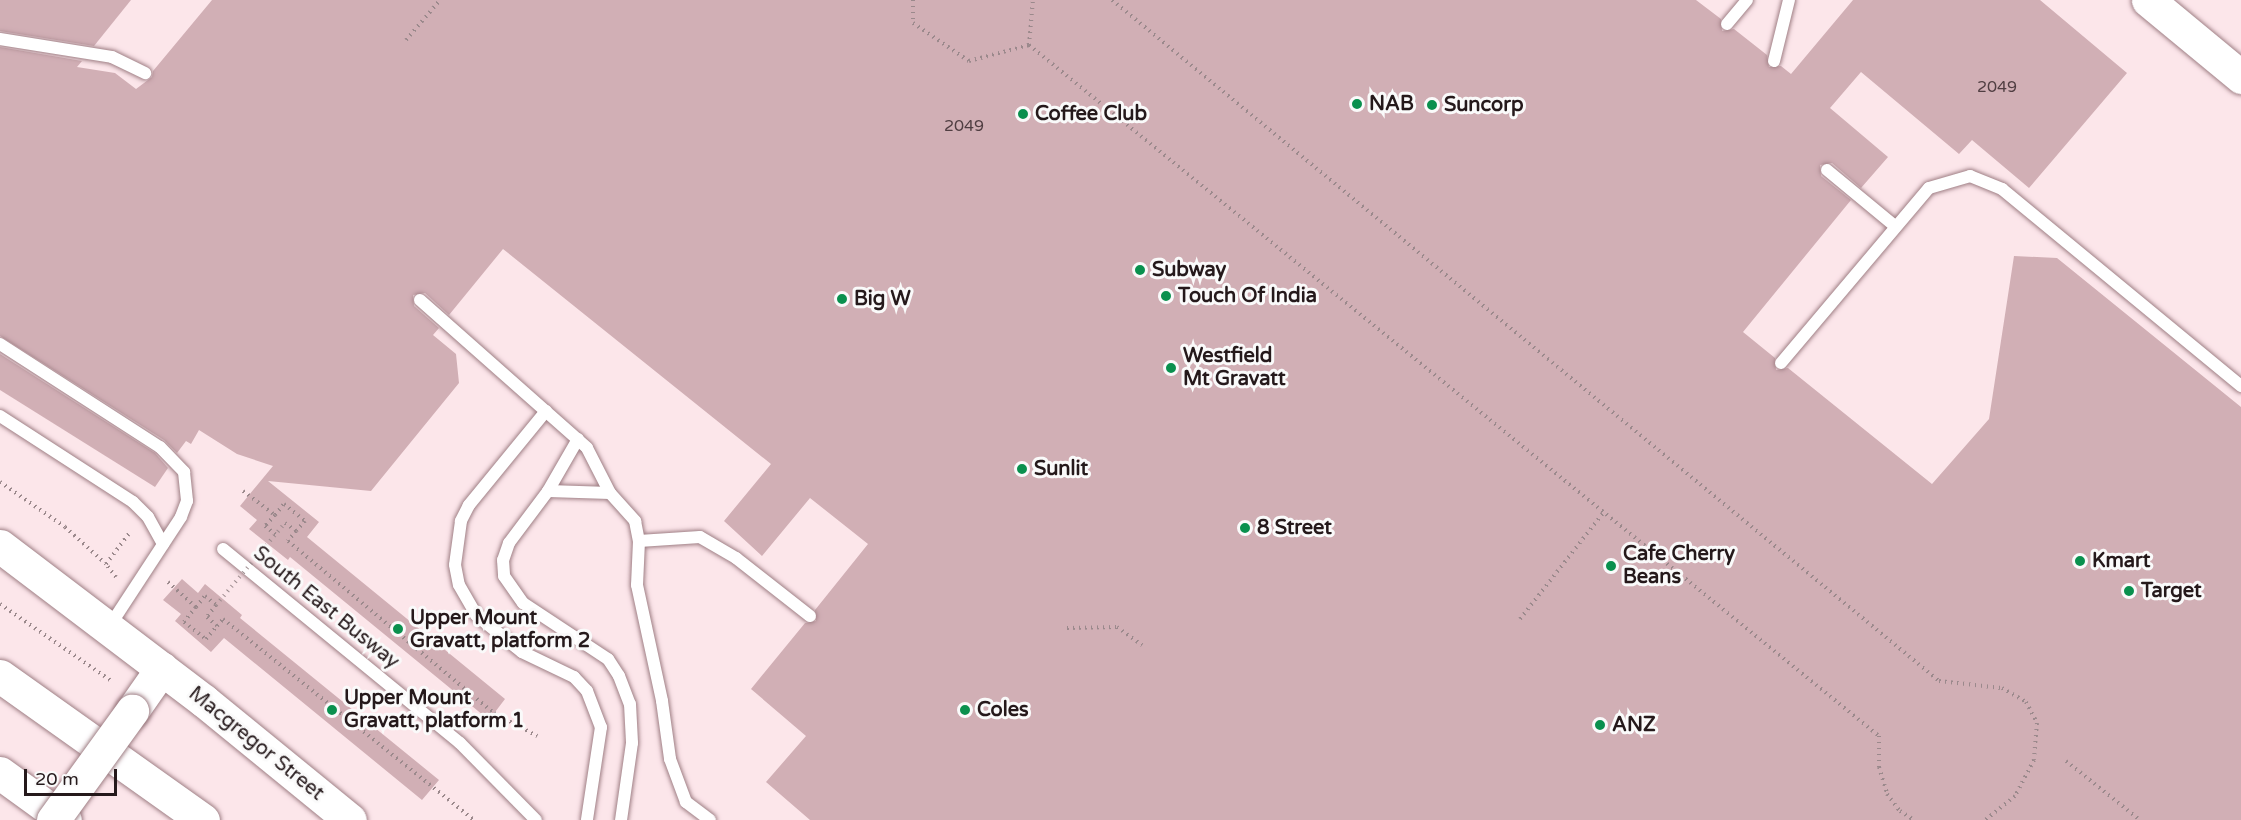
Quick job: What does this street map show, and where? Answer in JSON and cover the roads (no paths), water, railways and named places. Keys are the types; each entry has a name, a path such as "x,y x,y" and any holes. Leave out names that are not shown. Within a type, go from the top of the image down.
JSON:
{"main road":[{"path":"2148,0 2241,77"},
{"name":"Macgregor Street","path":"0,546 162,668 350,820"},
{"path":"53,820 162,668"},
{"path":"0,676 203,820"},
{"path":"0,773 65,820"}],"lane":[{"path":"1727,24 1747,0"},
{"path":"1774,61 1789,0"},
{"path":"0,39 112,57 145,72"},
{"path":"1827,170 1896,227"},
{"path":"1781,363 1929,188 1970,176 2002,189 2241,386"},
{"path":"420,300 587,448 610,493 635,521 639,541 637,585 663,701 670,759 686,802 710,820"},
{"path":"0,344 160,447 182,466 187,501 163,544 109,627"},
{"path":"546,411 469,505 461,521 455,565 462,594 476,615 522,652 574,677 587,691 601,727 587,820"},
{"path":"0,417 134,502 148,517 163,544"},
{"path":"578,440 548,491 509,543 503,560 504,576 523,603 608,659 620,676 630,704 632,743 621,820"},
{"path":"548,491 610,493"},
{"path":"639,541 700,537 736,558 810,616"},
{"name":"South East Busway","path":"223,549 460,743 536,820"}],"place":[{"name":"NAB","path":"1357,104"},
{"name":"Suncorp","path":"1432,105"},
{"name":"Coffee Club","path":"1023,114"},
{"name":"Subway","path":"1140,270"},
{"name":"Touch Of India","path":"1166,296"},
{"name":"Big W","path":"842,299"},
{"name":"Westfield Mt Gravatt","path":"1171,368"},
{"name":"Sunlit","path":"1022,469"},
{"name":"8 Street","path":"1245,528"},
{"name":"Kmart","path":"2080,561"},
{"name":"Cafe Cherry Beans","path":"1611,566"},
{"name":"Target","path":"2129,591"},
{"name":"Upper Mount Gravatt, platform 2","path":"398,629"},
{"name":"Upper Mount Gravatt, platform 1","path":"332,710"},
{"name":"Coles","path":"965,710"},
{"name":"ANZ","path":"1600,725"}]}
